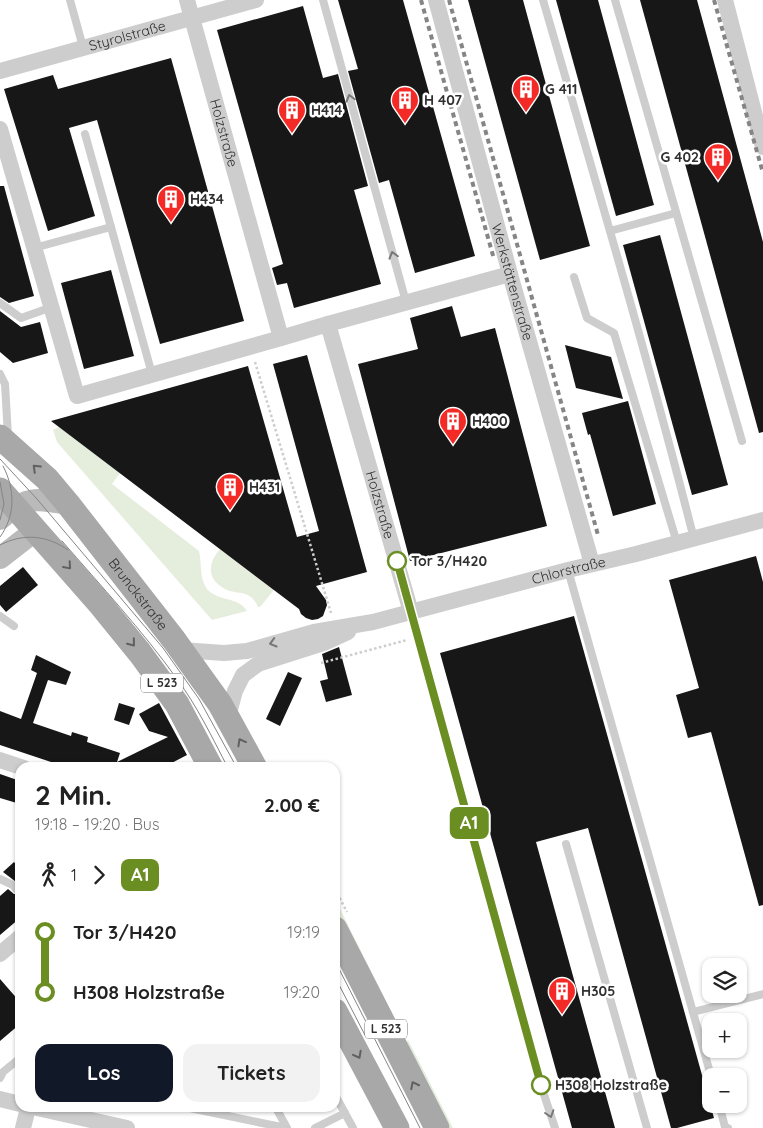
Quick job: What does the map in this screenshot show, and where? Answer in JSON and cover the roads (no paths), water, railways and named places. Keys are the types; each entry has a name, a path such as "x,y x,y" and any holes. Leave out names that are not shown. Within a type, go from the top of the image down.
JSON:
{"main road":[{"name":"Brunckstraße","path":"4,440 47,479 191,654 224,705 252,762"},
{"path":"5,505 37,499 68,504"},
{"name":"L 523","path":"5,505 36,530 140,653 177,704 208,762"},
{"path":"0,558 36,530"},
{"name":"L 523","path":"340,940 437,1128"},
{"name":"L 523","path":"340,1021 397,1128"}],"street":[{"name":"Holzstraße","path":"187,0 281,338"},
{"name":"Styrolstraße","path":"0,71 256,0"},
{"name":"Werkstättenstraße","path":"436,0 510,274 592,564"},
{"path":"725,0 762,139"},
{"path":"0,129 77,396 510,274"},
{"name":"Holzstraße","path":"328,324 411,612"},
{"name":"Chlorstraße","path":"322,637 568,570 763,520"},
{"path":"191,654 224,653 322,637"},
{"path":"224,705 235,691 243,675 258,664 322,637"},
{"path":"0,760 15,765"},
{"path":"0,954 15,941"},
{"path":"0,1099 15,1103"},
{"path":"24,1128 27,1112"},
{"path":"55,1112 127,1128"}],"lane":[{"path":"70,0 83,47"},
{"path":"323,0 406,302"},
{"path":"543,0 610,231 694,539"},
{"path":"615,0 742,441"},
{"path":"85,134 152,374"},
{"path":"610,231 676,213"},
{"path":"34,248 111,226"},
{"path":"574,277 587,318 614,334 677,543"},
{"path":"0,303 21,318 52,307"},
{"path":"0,374 5,384 4,440"},
{"path":"568,570 709,1068"},
{"name":"Holzstraße","path":"411,612 535,1067 555,1128"},
{"path":"0,616 14,626"},
{"path":"566,844 647,1128"},
{"path":"0,879 15,888"},
{"path":"693,1012 763,994"},
{"path":"0,1078 2,1072 15,1062"},
{"path":"340,1104 353,1128"},
{"path":"209,1112 286,1128"},
{"path":"278,1112 286,1128"},
{"path":"315,1128 345,1113"},
{"path":"721,1113 725,1128"}],"tram line":[{"path":"0,459 37,499 163,648 199,699 234,762"},
{"path":"0,537 9,520 12,502 10,484 3,466"},
{"path":"0,482 4,504 0,520"},
{"path":"0,545 17,539 35,537 52,541 68,550"},
{"path":"62,541 164,661 198,711 225,762"},
{"path":"340,971 420,1128"},
{"path":"340,987 366,1037"}],"railway":[{"path":"421,0 494,259"},
{"path":"449,0 598,535"},
{"path":"714,0 763,173"}],"place":[{"name":"G 411","path":"526,113"},
{"name":"H 407","path":"405,124"},
{"name":"H414","path":"292,134"},
{"name":"G 402","path":"718,181"},
{"name":"H434","path":"171,223"},
{"name":"H400","path":"453,445"},
{"name":"H431","path":"230,511"},
{"name":"Tor 3/H420","path":"397,561"},
{"name":"H305","path":"562,1015"},
{"name":"H308 Holzstraße","path":"541,1085"}]}
